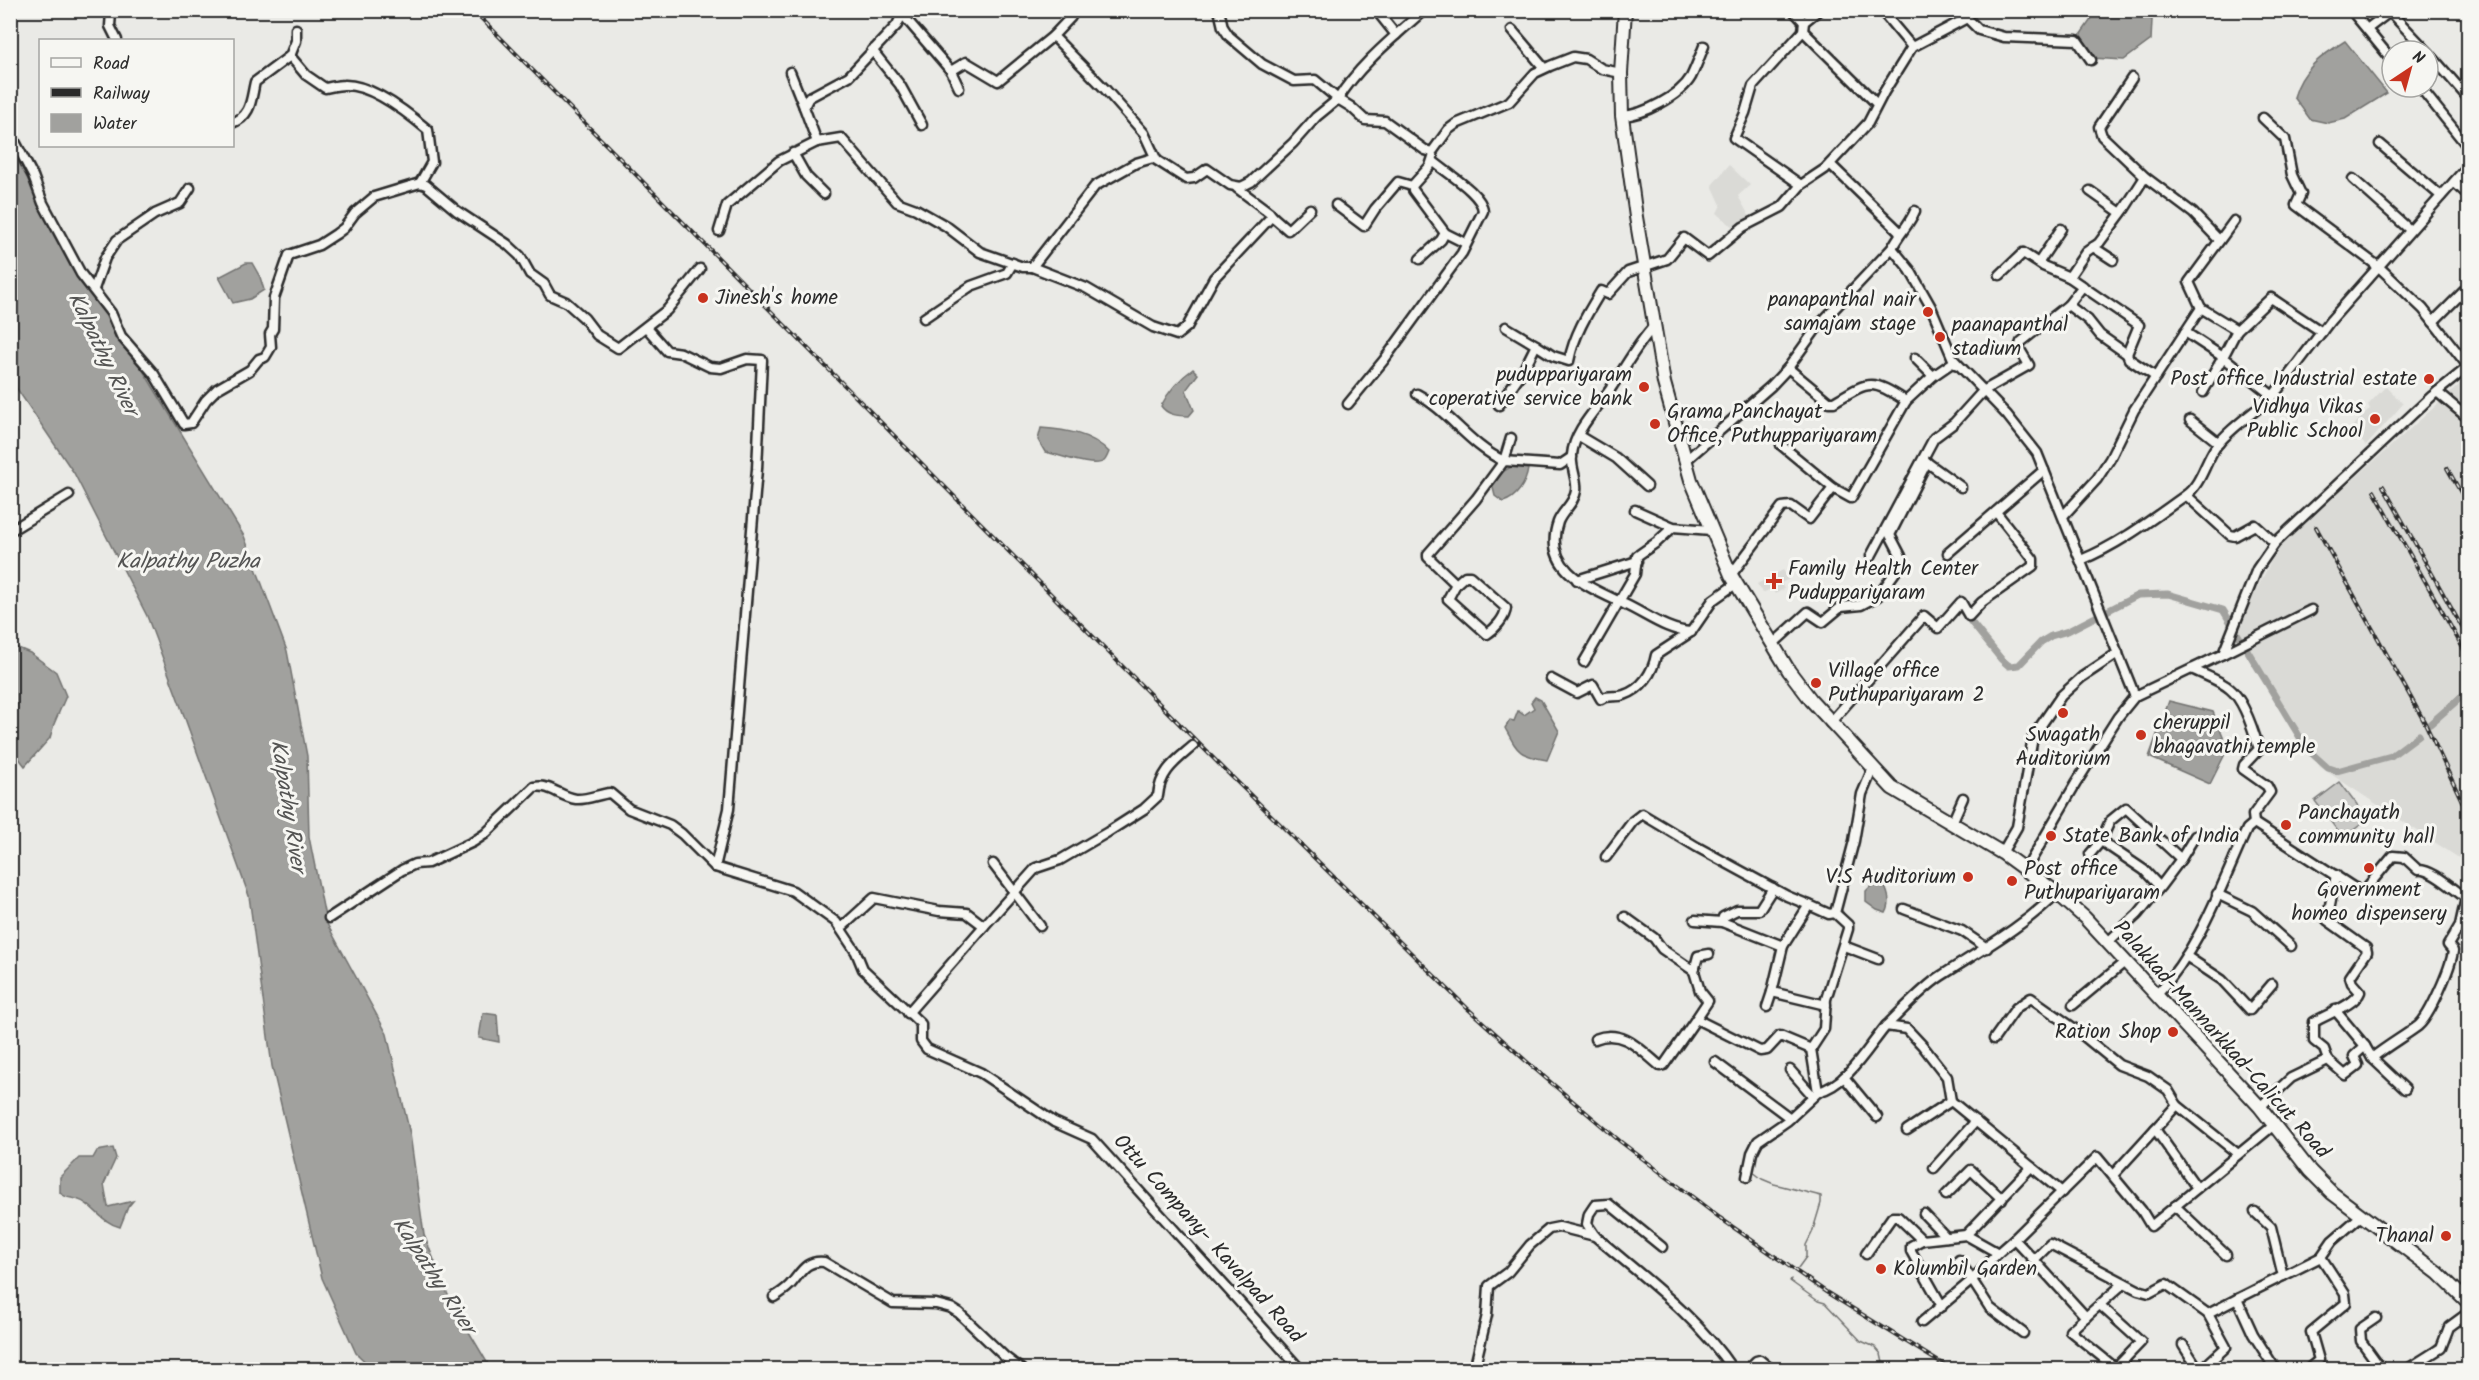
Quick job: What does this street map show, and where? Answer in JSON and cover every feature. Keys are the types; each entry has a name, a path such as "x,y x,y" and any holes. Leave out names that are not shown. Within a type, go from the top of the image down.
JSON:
{"highway":[{"name":"Palakkad-Mannarkkad-Calicut Road","path":"1625,10 1621,73 1622,116 1664,383 1685,461 1711,530 1734,579 1789,671 1830,723 1892,788 2026,869 2057,893 2109,941 2260,1107 2310,1171 2332,1193 2438,1273 2469,1302"}],"street":[{"path":"107,10 111,13 110,26 116,39"},
{"path":"1219,10 1223,27 1229,36 1262,64 1297,82 1315,80 1352,107 1365,120 1385,121 1432,156 1483,206 1483,211 1462,253 1384,360 1348,405"},
{"path":"1376,10 1396,35"},
{"path":"1237,188 1251,182 1316,117 1338,99 1356,76 1424,10"},
{"path":"1793,10 1803,26 1877,104"},
{"path":"1801,185 1734,138 1753,86 1810,15 1819,10"},
{"path":"1881,10 1912,47"},
{"path":"2367,29 2391,11 2416,39"},
{"path":"804,107 810,97 849,76 897,25 902,12 951,71 959,88"},
{"path":"2355,15 2380,45"},
{"path":"951,71 966,62 998,81 1053,36 1071,17"},
{"path":"1506,327 1553,356 1569,361 1583,321 1601,291 1608,294 1628,272 1646,264 1667,259 1684,237 1708,256 1743,227 1782,207 1801,185 1830,164 1868,123 1912,47 1967,18 1979,30 2004,37 2077,40 2091,60"},
{"path":"234,122 238,121 253,103 255,82 290,56 296,40 296,29"},
{"path":"1512,30 1544,68"},
{"path":"1053,36 1144,132 1156,159 1186,179 1194,178 1207,169 1269,212 1288,230 1310,209"},
{"path":"1622,116 1635,115 1653,108 1686,83 1704,46"},
{"path":"872,50 900,85 922,125"},
{"path":"290,56 318,88 346,84 367,89 412,116 428,130 432,162 420,183"},
{"path":"1412,186 1448,130 1456,124 1509,102 1527,80 1544,68 1573,57 1586,59 1602,69 1621,73"},
{"path":"2440,66 2469,98"},
{"path":"790,72 817,142"},
{"path":"2132,78 2099,127 2102,136 2145,177 2193,213 2219,240"},
{"path":"2430,99 2469,147"},
{"path":"2223,654 2257,569 2275,543 2437,392 2469,367 2433,322 2379,267 2296,205 2301,194 2292,175 2285,140 2264,118"},
{"path":"10,132 33,176 43,203 81,274 111,313 121,336 154,374 182,422 186,424 190,423 217,389 250,370 259,359 265,357 271,347 274,298 289,255 319,245 336,234 344,228 354,213 374,197 420,183 426,184 457,211 507,244 520,255 530,274 544,284 550,295 566,302 584,318 597,335 618,348 667,310 700,269"},
{"path":"719,231 727,205 779,161 817,142 841,138 897,202 916,209 946,226 980,252 1023,267 1032,267 1086,288 1153,327 1177,336 1187,327 1214,278 1272,216"},
{"path":"2380,144 2441,196"},
{"path":"793,153 806,176 824,194"},
{"path":"1032,267 1091,190 1136,163 1146,159 1156,159"},
{"path":"1830,164 1900,232"},
{"path":"2081,560 2104,551 2186,495 2200,478 2219,443 2273,396 2322,332 2469,166"},
{"path":"2069,278 2086,252 2098,243 2121,213 2145,177"},
{"path":"2353,178 2410,230"},
{"path":"1336,205 1364,226 1398,182 1412,186 1445,232 1465,243"},
{"path":"2454,182 2469,195"},
{"path":"93,289 105,258 117,240 155,214 180,203 190,188"},
{"path":"2090,191 2121,213"},
{"path":"1685,461 1772,386 1819,325 1892,248 1900,232 1910,223 1915,211"},
{"path":"2234,221 2189,282 2201,308 2237,330"},
{"path":"2039,262 2061,229"},
{"path":"1420,259 1441,240 1445,232"},
{"path":"2093,247 2113,260"},
{"path":"1892,248 1910,270 1931,307 1958,365 2007,415 2037,453 2135,696"},
{"path":"2000,275 2023,253 2083,286 2139,325 2127,354"},
{"path":"924,318 970,286 1007,273 1013,263"},
{"path":"1773,644 1808,612 1823,622 1841,608 1861,605 1878,596 1899,567 1901,556 1890,535 1934,438 1954,423 1983,391 2029,365 2019,348 2021,342 2068,305 2083,286"},
{"path":"2433,322 2469,287"},
{"path":"2203,392 2237,330 2271,298 2322,332"},
{"path":"2068,305 2088,320 2100,335 2127,354 2129,359 2156,377"},
{"path":"2063,516 2097,479 2110,459 2134,410 2201,308"},
{"path":"1654,325 1641,340 1579,436 1572,457 1576,491 1571,505 1558,520 1554,539 1560,560 1577,580 1667,627 1691,632"},
{"path":"646,327 667,351 688,356 710,367 721,368 747,359 762,360 757,469 729,809 715,867"},
{"path":"2185,332 2223,357 2273,396"},
{"path":"1499,405 1524,369 1536,345"},
{"path":"1916,358 1933,376"},
{"path":"1781,445 1833,488 1851,498 1906,401 1933,376 1952,363 1958,365"},
{"path":"1788,368 1829,402 1834,402 1860,386 1870,383 1906,401"},
{"path":"2437,392 2469,418"},
{"path":"1417,394 1430,401 1466,436 1491,455 1504,461 1560,465 1572,457"},
{"path":"2190,420 2219,443"},
{"path":"1579,436 1616,458 1647,486"},
{"path":"1456,584 1428,557 1428,554 1504,461 1511,438"},
{"path":"1925,461 1961,487"},
{"path":"1871,556 1925,461"},
{"path":"1948,554 2044,470"},
{"path":"1551,679 1576,693 1593,685 1601,699 1606,696 1624,696 1647,679 1653,669 1656,655 1691,632 1713,600 1734,579 1782,507 1791,506 1809,519 1833,488"},
{"path":"10,531 69,495"},
{"path":"2186,495 2230,535 2235,536 2255,525 2275,543"},
{"path":"1635,510 1673,527 1711,530"},
{"path":"1830,723 1924,616 1938,628 1961,602 1970,616 1982,603 2033,566 2033,559 1996,512"},
{"path":"1584,662 1635,574 1637,556 1658,542 1673,527"},
{"path":"1577,580 1637,561"},
{"path":"1466,576 1470,576 1506,608 1505,614 1487,634 1448,598 1456,584 1466,576"},
{"path":"2026,869 2076,783 2118,717 2135,696 2252,641 2311,610"},
{"path":"2002,853 2017,827 2033,736 2061,696 2082,677 2118,653"},
{"path":"2192,669 2231,689 2254,732 2259,749 2243,769 2267,786 2270,792 2253,815 2254,823"},
{"path":"908,1013 1036,868 1060,860 1144,809 1158,796 1159,782 1168,768 1193,746"},
{"path":"1835,913 1854,841 1862,794 1873,768"},
{"path":"329,918 402,870 415,864 428,863 473,842 485,834 534,787 543,786 576,799 610,793 629,809 669,825 682,834 715,867"},
{"path":"1952,823 1963,798"},
{"path":"2090,854 2101,841 2110,821 2126,808 2181,859"},
{"path":"1606,857 1642,814 1773,888 1829,915 1835,913"},
{"path":"2254,823 2353,887 2364,891 2392,856 2403,857 2418,870 2424,869 2466,898 2460,925 2448,945 2453,951 2451,965 2430,1008 2420,1024 2399,1036 2372,1058"},
{"path":"2157,994 2186,956 2200,933 2247,829 2254,823"},
{"path":"2109,941 2138,914 2181,859 2195,836"},
{"path":"2101,841 2144,870 2160,887"},
{"path":"993,864 1040,926"},
{"name":"Ottu Company- Kavalpad Road","path":"715,867 794,891 836,922 856,952 864,969 921,1024 921,1041 927,1048 981,1073 1054,1122 1092,1139 1301,1370"},
{"path":"2336,875 2327,920 2366,948 2367,952 2350,977 2360,994 2344,1007 2314,1022 2314,1041 2324,1049 2328,1060 2345,1075 2358,1065 2354,1056 2365,1046"},
{"path":"1722,922 1723,917 1737,910 1759,910 1773,888"},
{"path":"1748,1172 1758,1141 1790,1118 1815,1094 1830,1088 1844,1077 1886,1026 1939,978 2032,916 2057,893"},
{"path":"2217,894 2252,911 2291,946"},
{"path":"841,928 874,898 967,913 984,926"},
{"path":"1767,1007 1783,946 1794,933 1809,905"},
{"path":"1904,909 1962,931 1987,948"},
{"path":"1815,1094 1811,1049 1824,1029 1826,1005 1848,925 1835,913"},
{"path":"1625,917 1654,938 1662,949 1694,971"},
{"path":"1695,920 1722,922 1783,946"},
{"path":"1844,946 1878,959"},
{"path":"1595,1039 1607,1034 1615,1035 1635,1044 1660,1066 1664,1065 1708,1001 1700,991 1694,971 1698,956 1709,954"},
{"path":"2186,956 2222,980 2250,1010 2272,984"},
{"path":"2073,1005 2126,961"},
{"path":"1772,992 1826,1005"},
{"path":"1994,1039 2016,1008 2031,998 2075,1029 2119,1065 2148,1076 2168,1090 2177,1105 2238,1154"},
{"path":"2335,1010 2372,1058 2405,1089"},
{"path":"1696,1019 1760,1051 1767,1050 1780,1036 1811,1049"},
{"path":"1886,1026 1907,1029 1947,1077 1951,1101 2062,1192"},
{"path":"2260,1107 2291,1078 2328,1060"},
{"path":"1715,1062 1790,1118"},
{"path":"1790,1070 1815,1094"},
{"path":"1844,1077 1877,1117"},
{"path":"1907,1130 1951,1101"},
{"path":"2113,1175 2177,1105"},
{"path":"1934,1168 1976,1121"},
{"path":"1922,1322 1971,1281 2097,1156 2142,1211 2151,1226 2274,1125"},
{"path":"2155,1129 2197,1188"},
{"path":"1966,1235 2031,1167"},
{"path":"1946,1195 1971,1170 2002,1198"},
{"path":"1662,1247 1609,1204 1595,1205 1589,1214 1587,1224 1595,1236 1684,1311 1717,1346 1732,1370"},
{"path":"2175,1206 2226,1255"},
{"path":"2255,1212 2271,1227 2283,1276"},
{"path":"1924,1214 1946,1237"},
{"path":"2208,1314 2321,1257 2332,1241 2362,1215"},
{"path":"1866,1254 1892,1217 1898,1216 1922,1240"},
{"path":"1474,1370 1487,1315 1489,1286 1508,1272 1530,1245 1549,1229 1558,1227 1595,1236"},
{"path":"1942,1306 1911,1251 1911,1246 1922,1240 1966,1235 1998,1253"},
{"path":"2014,1239 2086,1317"},
{"path":"2034,1260 2050,1244 2124,1283 2149,1293 2166,1284 2208,1314 2226,1347 2200,1370 2183,1345"},
{"path":"2321,1257 2345,1294 2346,1303 2311,1332 2323,1370"},
{"path":"1959,1260 1990,1308 2023,1333"},
{"path":"774,1297 788,1288 807,1264 814,1261 824,1262 893,1302 936,1304 951,1308 1022,1370"},
{"path":"2100,1305 2141,1342 2116,1369 2070,1331 2124,1283"},
{"path":"2237,1299 2253,1334 2276,1370"},
{"path":"2406,1370 2441,1348 2449,1327 2469,1313"},
{"path":"2376,1318 2360,1329 2361,1341 2382,1370"},
{"path":"1747,1370 1760,1360 1772,1370"},
{"path":"2307,1370 2319,1360"}],"shaded area":[{"path":"1729,165 1750,185 1738,196 1751,219 1735,229 1717,213 1721,205 1712,185"},
{"path":"2468,377 2468,864 2320,767 2235,631 2279,546"},
{"name":"Vidhya Vikas Public School","path":"2386,386 2403,404 2366,446 2350,429 2370,409 2368,405"},
{"name":"Family Health Center Puduppariyaram","path":"1783,570 1789,579 1781,583 1784,589 1775,594 1772,588 1763,593 1757,584"},
{"path":"2340,782 2368,819 2343,838 2315,801"}],"water":[{"path":"2097,11 2139,11 2152,20 2151,40 2124,60 2092,58 2078,38"},
{"path":"2345,41 2380,84 2380,97 2345,119 2328,123 2310,119 2294,97 2307,71 2328,52"},
{"name":"Kalpathy Puzha","path":"10,147 87,286 133,354 244,536 287,651 307,756 309,837 326,922 387,1034 410,1134 424,1235 450,1300 491,1369 373,1369 356,1353 322,1278 272,1066 249,896 147,616 74,473 11,380"},
{"path":"246,263 252,263 264,290 250,299 233,303 219,277"},
{"path":"1193,369 1198,374 1186,390 1194,410 1189,416 1166,411 1161,406 1167,395"},
{"path":"1041,428 1069,431 1086,437 1109,452 1104,461 1092,463 1045,452 1038,440"},
{"path":"1513,466 1528,469 1527,474 1517,493 1503,502 1495,496 1492,484 1500,473"},
{"path":"11,645 30,653 56,672 66,696 50,738 25,766 11,748"},
{"path":"1535,697 1541,700 1559,731 1547,760 1520,751 1505,728 1510,720 1514,721 1518,711 1524,715 1534,708 1531,702"},
{"path":"2169,701 2213,712 2228,748 2210,784 2149,757"},
{"path":"1881,881 1888,897 1889,905 1886,913 1866,902 1866,891 1874,883"},
{"path":"483,1013 497,1015 499,1042 479,1038"},
{"path":"113,1148 116,1158 104,1184 108,1207 133,1201 120,1227 107,1221 84,1202 60,1193 60,1177 79,1158 93,1158 97,1151"}],"waterway":[{"path":"1963,612 2009,666 2019,665 2041,642 2051,636 2068,631 2138,595 2168,594 2223,610 2307,749 2328,768 2337,771 2391,756 2419,735"},
{"path":"2430,724 2468,691"},
{"path":"1848,878 1854,856"},
{"path":"1840,908 1849,921"},
{"path":"1819,1029 1821,1007"},
{"path":"1812,1042 1816,1033"},
{"path":"1791,1112 1806,1094"},
{"path":"1752,1171 1762,1179 1774,1184 1821,1196 1812,1233 1806,1245 1806,1257 1798,1268"},
{"path":"1791,1279 1790,1281 1818,1301 1825,1303 1861,1341 1875,1347 1881,1354 1883,1363 1895,1370"},
{"path":"2423,1355 2439,1341"}],"railway":[{"path":"473,10 1225,770 1467,1008 1621,1142 1720,1218 1826,1292 1952,1370"},
{"path":"2447,468 2468,505"},
{"path":"2383,486 2468,638"},
{"path":"2374,491 2468,657"},
{"path":"2316,527 2425,723 2468,814"}],"place":[{"name":"Jinesh's home","path":"703,298"},
{"name":"panapanthal nair samajam stage","path":"1928,312"},
{"name":"paanapanthal stadium","path":"1940,337"},
{"name":"Post office Industrial estate","path":"2429,379"},
{"name":"puduppariyaram coperative service bank","path":"1644,387"},
{"name":"Vidhya Vikas Public School","path":"2375,419"},
{"name":"Grama Panchayat Office, Puthuppariyaram","path":"1655,424"},
{"name":"Family Health Center Puduppariyaram","path":"1774,581"},
{"name":"Village office Puthupariyaram 2","path":"1816,683"},
{"name":"Swagath Auditorium","path":"2063,713"},
{"name":"cheruppil bhagavathi temple","path":"2141,735"},
{"name":"Panchayath community hall","path":"2286,825"},
{"name":"State Bank of India","path":"2051,836"},
{"name":"Government homeo dispensery","path":"2369,868"},
{"name":"V.S Auditorium","path":"1968,877"},
{"name":"Post office Puthupariyaram","path":"2012,881"},
{"name":"Ration Shop","path":"2173,1032"},
{"name":"Thanal","path":"2446,1236"},
{"name":"Kolumbil Garden","path":"1881,1269"}],"water label":[{"name":"Kalpathy River","path":"102,354"},
{"name":"Kalpathy River","path":"287,806"},
{"name":"Kalpathy River","path":"433,1276"}]}
